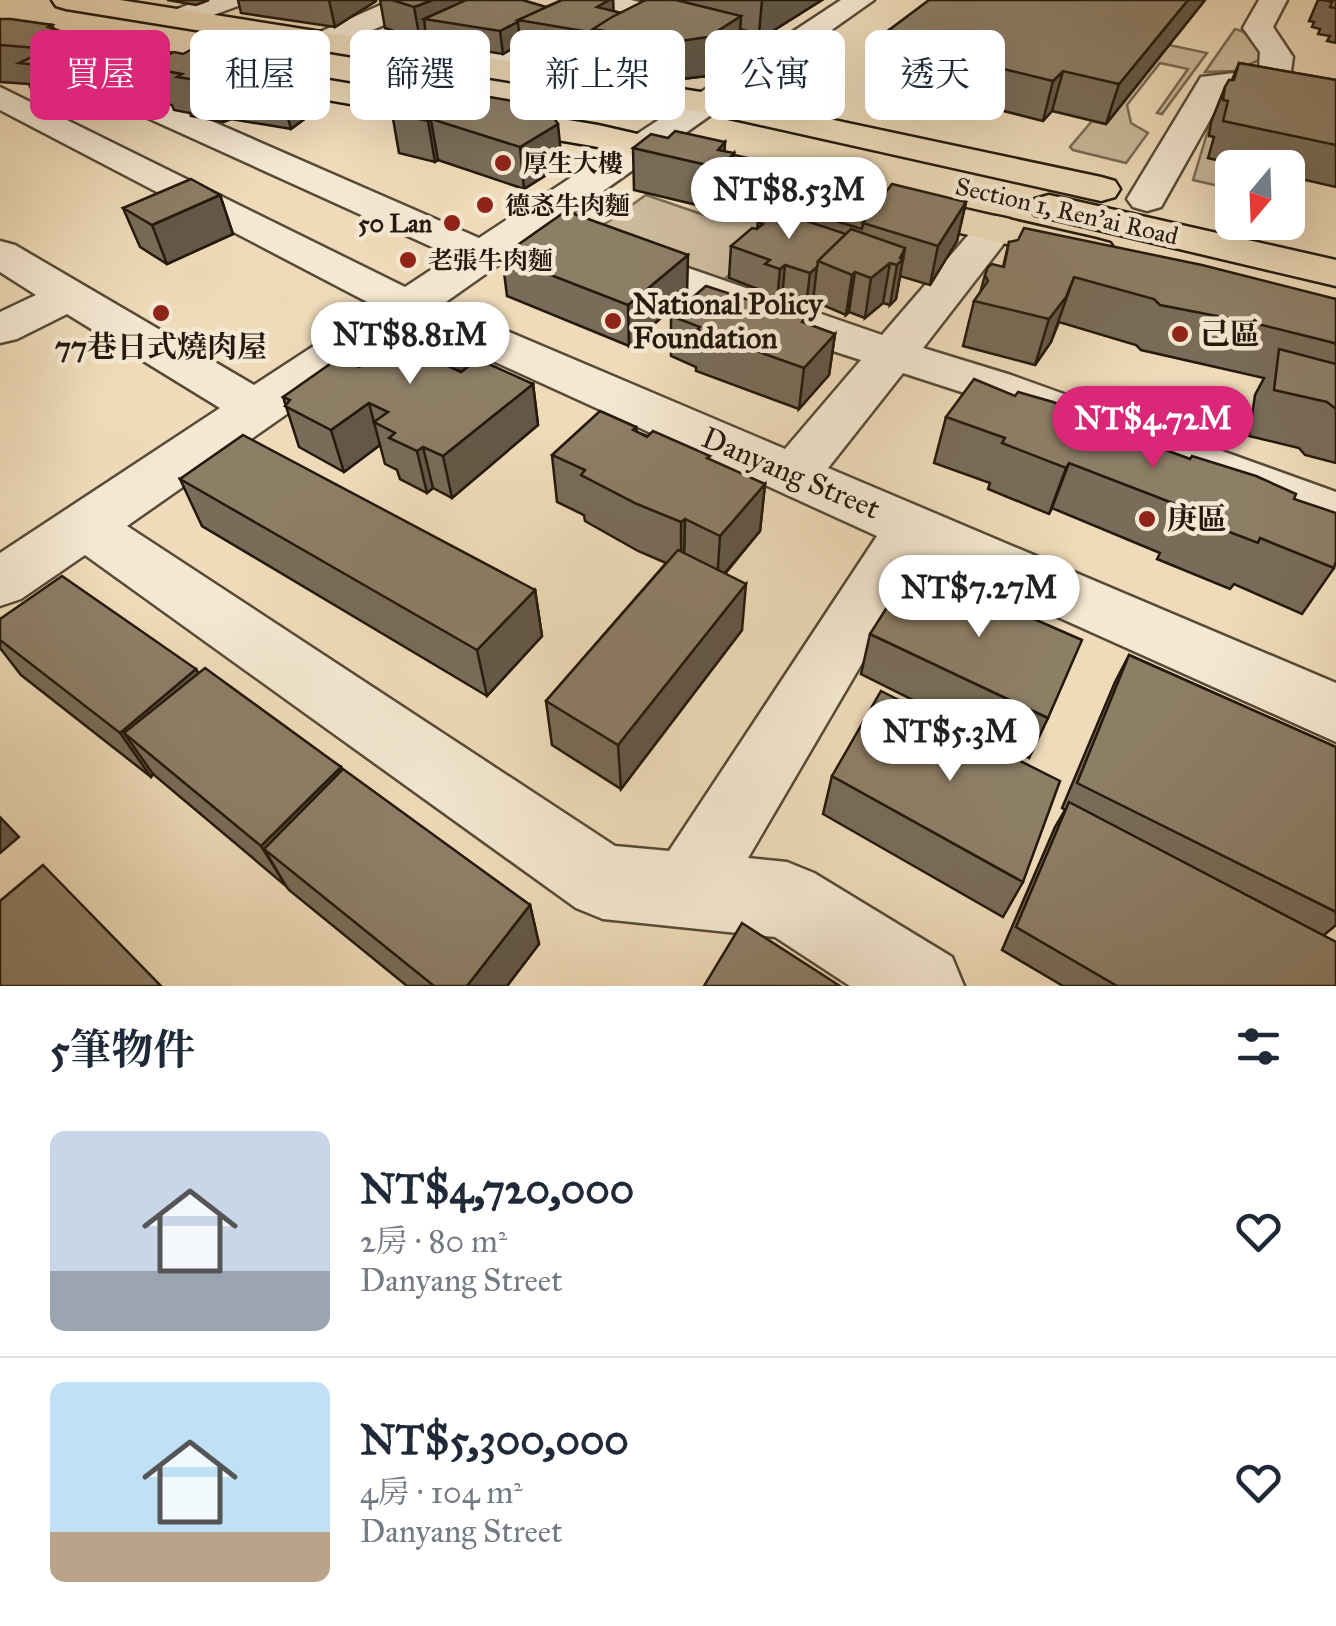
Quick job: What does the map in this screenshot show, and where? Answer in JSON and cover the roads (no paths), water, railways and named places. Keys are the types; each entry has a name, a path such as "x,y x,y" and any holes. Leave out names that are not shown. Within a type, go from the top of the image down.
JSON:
{"main road":[{"path":"66,0 113,3 255,30"},
{"path":"0,10 678,123"},
{"path":"0,34 171,63 678,123"},
{"path":"490,68 678,123"},
{"name":"Section 1, Ren’ai Road","path":"678,123 1215,214"},
{"name":"Section 1, Ren’ai Road","path":"678,123 996,228 1336,309"},
{"name":"Section 1, Ren’ai Road","path":"678,123 1336,273"},
{"path":"1305,234 1336,241"}],"street":[{"path":"179,18 228,0"},
{"path":"330,38 416,0"},
{"path":"816,30 860,0"},
{"path":"1148,200 1213,84 1287,82 1278,52 1258,23 1274,0"},
{"path":"490,64 607,1 717,30"},
{"path":"171,63 120,93 484,255"},
{"name":"Danyang Street","path":"0,97 411,307 1336,713"},
{"path":"0,583 705,105"},
{"path":"528,225 790,322 994,386 1336,513"},
{"path":"793,475 996,228"},
{"path":"0,254 257,409"},
{"path":"1,329 67,297"},
{"path":"84,526 603,882 788,900 923,986"},
{"path":"687,891 913,526"}],"place":[{"name":"厚生大樓","path":"503,163"},
{"name":"德忞牛肉麵","path":"485,205"},
{"name":"50 Lan","path":"452,223"},
{"name":"老張牛肉麵","path":"408,260"},
{"name":"77巷日式燒肉屋","path":"161,313"},
{"name":"National Policy Foundation","path":"613,321"},
{"name":"己區","path":"1180,334"},
{"name":"庚區","path":"1147,519"}]}
